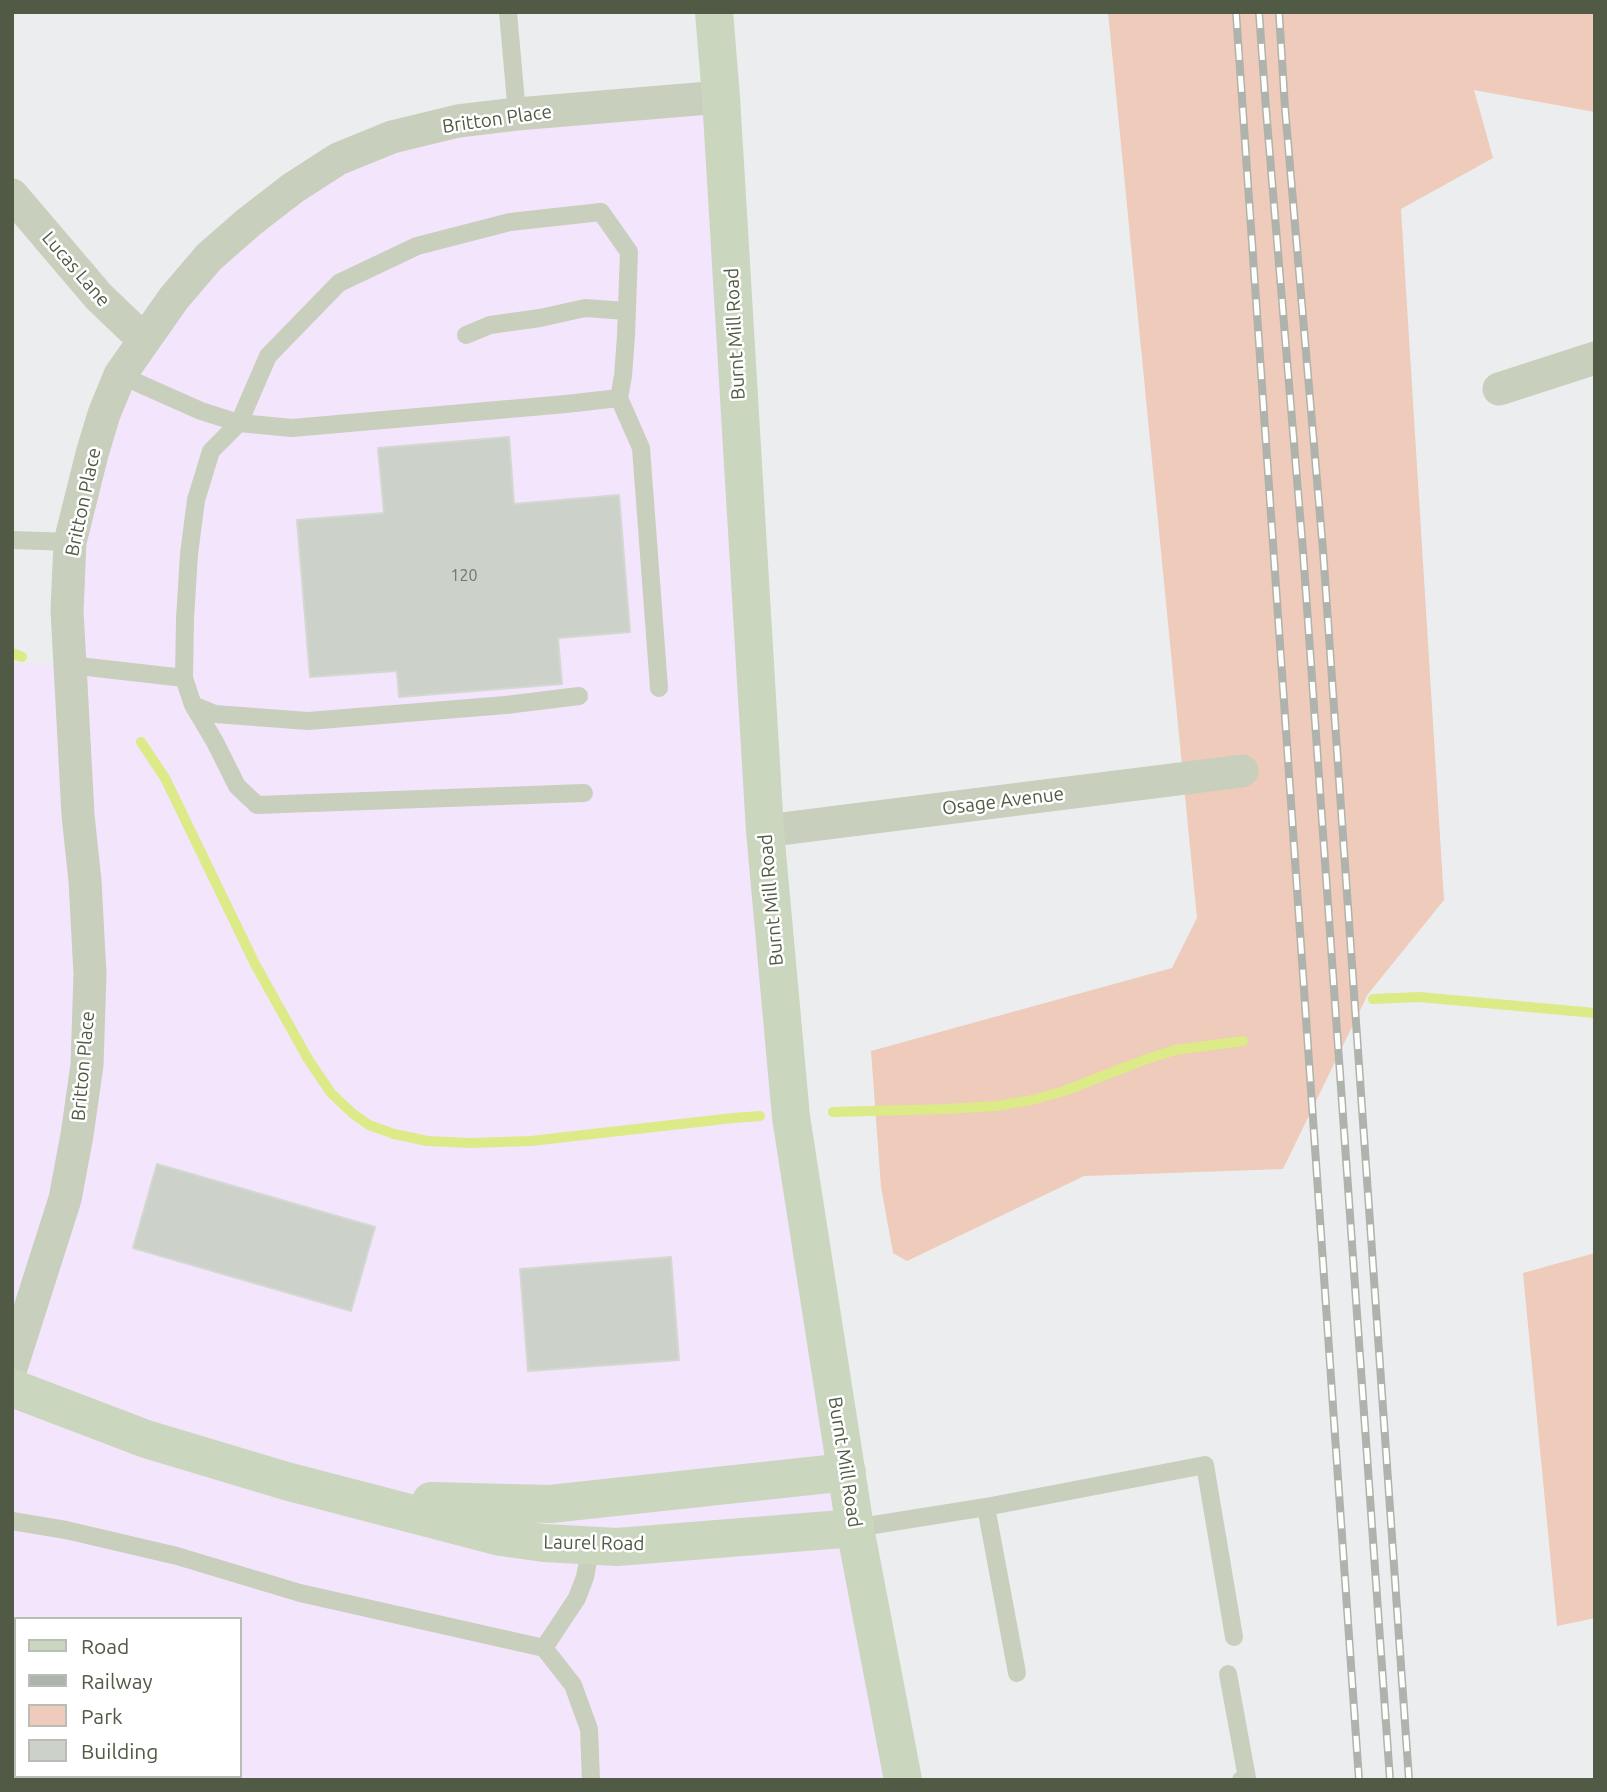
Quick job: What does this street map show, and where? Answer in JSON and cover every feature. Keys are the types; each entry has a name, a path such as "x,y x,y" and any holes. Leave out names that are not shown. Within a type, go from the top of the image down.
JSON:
{"main road":[{"name":"Burnt Mill Road","path":"714,12 765,831 790,1117 855,1528 903,1780"},
{"name":"Laurel Road","path":"12,1388 146,1438 339,1495 501,1536 544,1543 617,1547 855,1528"},
{"name":"Laurel Road","path":"339,1495 462,1503 550,1504 847,1472"}],"street":[{"name":"Britton Place","path":"12,1365 65,1199 87,1065 90,974 67,611 70,542 94,444 120,375 174,298 209,257 293,188 338,159 392,137 458,121 721,97"},
{"name":"Lucas Lane","path":"12,194 99,298 144,340"},
{"path":"1499,389 1595,358"},
{"name":"Osage Avenue","path":"765,831 1242,771"}],"lane":[{"path":"508,12 517,114"},
{"path":"584,793 257,804 237,786 193,705 184,678 187,593 196,500 211,452 239,423 268,356 339,283 417,246 510,222 601,212 629,252 623,376 619,398 641,448 659,688"},
{"path":"466,335 490,324 540,318 585,308 627,311"},
{"path":"120,375 201,411 239,423 292,428 619,398"},
{"path":"12,540 70,542"},
{"path":"70,665 184,678"},
{"path":"193,705 215,714 308,722 579,696"},
{"path":"855,1528 986,1507 1205,1465 1234,1637"},
{"path":"986,1507 1017,1673"},
{"path":"12,1521 66,1530 177,1556 300,1593 544,1648 573,1685 589,1729 591,1780"},
{"path":"544,1648 577,1598 585,1577 591,1546"},
{"path":"1228,1674 1247,1778 1241,1780"}],"shaded area":[{"path":"721,97 765,831 903,1780 12,1780 12,663 69,665 92,454 209,257 392,137"}],"green space":[{"path":"1108,12 1595,12 1595,112 1474,90 1493,158 1401,209 1444,900 1368,994 1283,1169 1084,1176 907,1261 893,1253 881,1187 871,1051 1172,968 1197,918"},
{"path":"1595,1253 1595,1618 1557,1626 1523,1273"}],"building":[{"path":"509,437 514,504 619,495 630,632 558,638 562,684 399,697 397,671 310,677 297,520 384,513 378,448"},
{"path":"157,1164 375,1227 351,1311 133,1248"},
{"path":"671,1257 679,1360 528,1371 520,1269"}],"waterway":[{"path":"12,653 22,657"},
{"path":"141,742 165,778 255,964 308,1059 331,1093 369,1125 427,1141 471,1143 531,1141 760,1116"},
{"path":"1373,999 1419,997 1595,1013"},
{"path":"833,1112 996,1106 1032,1100 1175,1050 1243,1041"}],"railway":[{"path":"1236,12 1359,1780"},
{"path":"1259,12 1303,551 1390,1780"},
{"path":"1279,12 1323,550 1409,1780"}]}
